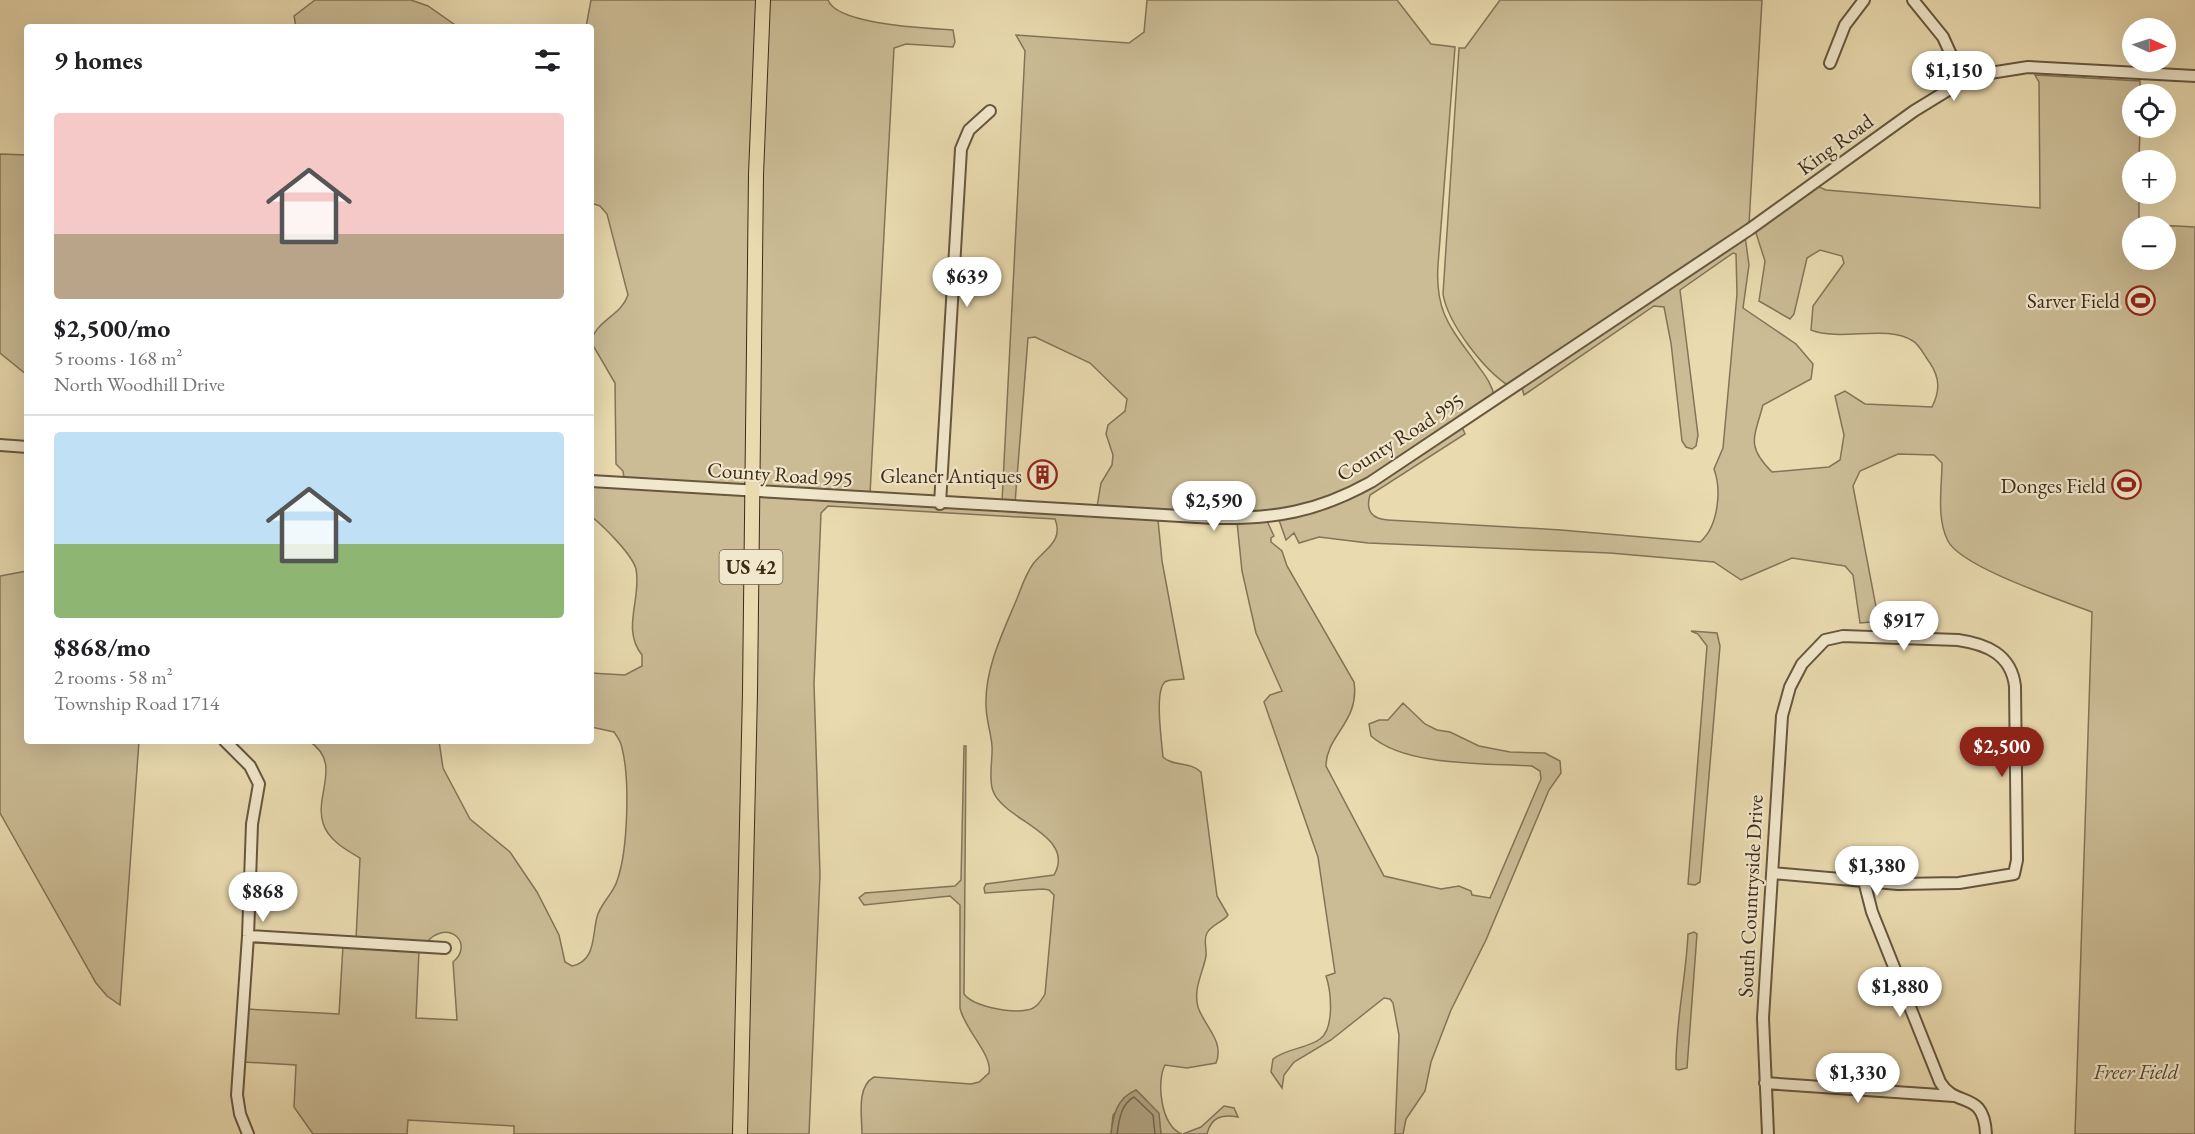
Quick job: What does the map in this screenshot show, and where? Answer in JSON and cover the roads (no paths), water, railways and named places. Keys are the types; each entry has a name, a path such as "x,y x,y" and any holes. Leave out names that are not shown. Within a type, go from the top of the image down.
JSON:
{"main road":[{"name":"US 42","path":"740,1134 756,152 763,0"}],"street":[{"path":"1830,63 1845,25 1864,0"},
{"path":"1913,0 1943,37 1963,81"},
{"name":"King Road","path":"1747,231 1921,106 1963,81 1990,73 2028,67 2195,76"},
{"path":"940,504 961,149 969,130 990,111"},
{"name":"County Road 995","path":"594,481 940,504 1238,518 1272,517 1311,509 1371,482 1747,231"},
{"path":"0,445 24,447"},
{"name":"South Countryside Drive","path":"1768,1134 1763,1018 1782,716 1790,687 1802,664 1825,640 1849,636 1976,643 1998,653 2013,674 2017,710 2016,868 2012,876 1944,884 1864,881"},
{"path":"228,744 250,766 258,780 252,824 248,936 237,1095 240,1113 248,1134"},
{"path":"1772,873 1864,881 1872,912 1940,1082 1954,1096"},
{"path":"248,936 445,948"},
{"path":"1765,1083 1965,1098 1980,1110 1986,1134"}],"water":[{"path":"1136,1090 1159,1113 1161,1134 1111,1134 1113,1120 1120,1102"}],"place":[{"name":"Sarver Field","path":"2141,300"},
{"name":"Gleaner Antiques","path":"1043,475"},
{"name":"Donges Field","path":"2127,485"}],"park label":[{"name":"Freer Field","path":"2136,1071"}]}
